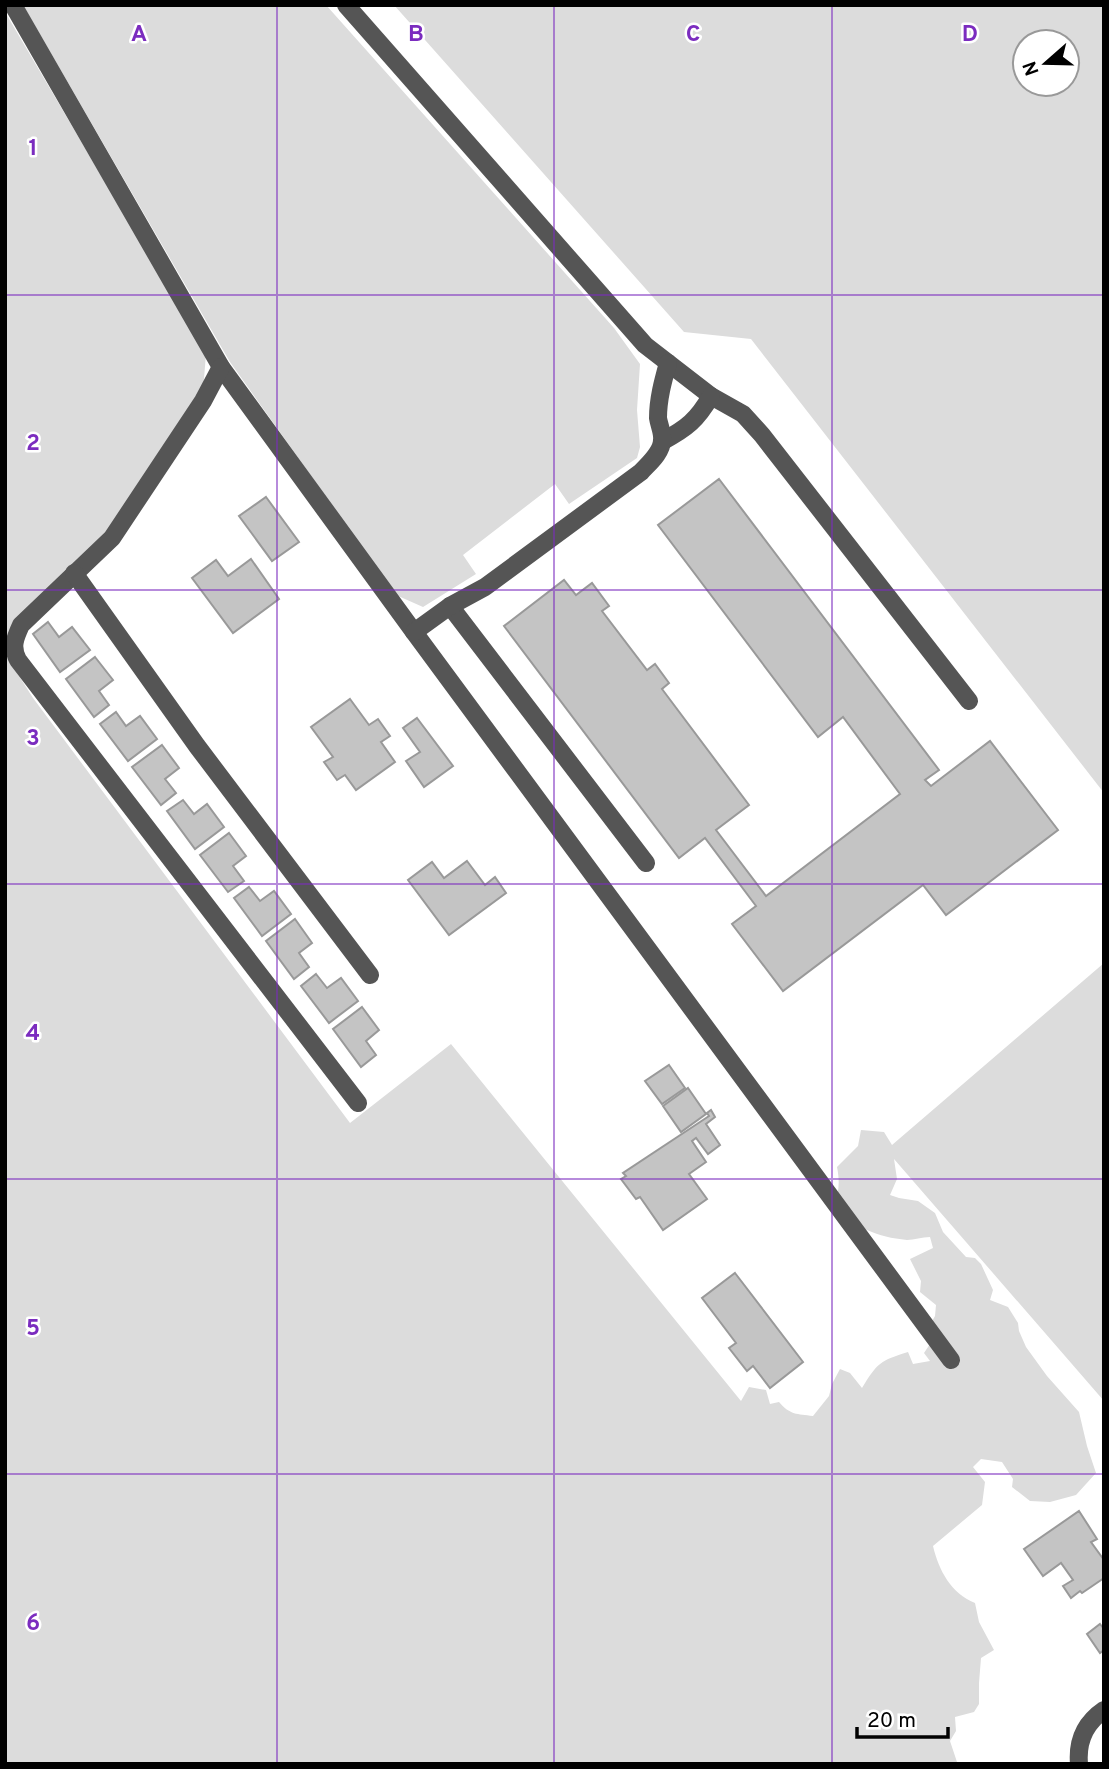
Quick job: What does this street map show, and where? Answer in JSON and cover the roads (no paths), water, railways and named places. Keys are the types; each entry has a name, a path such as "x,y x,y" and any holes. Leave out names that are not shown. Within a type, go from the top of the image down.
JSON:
{"street":[{"path":"13,5 221,367 951,1360"},
{"path":"346,5 645,345 711,396 743,414 762,435 969,701"},
{"path":"663,441 658,420 661,388 668,363"},
{"path":"221,367 203,401 112,538 21,625 14,640 15,655 358,1103"},
{"path":"414,632 450,606 485,587 641,472 657,454 663,441 686,428 701,414 711,396"},
{"path":"74,573 197,746 370,975"},
{"path":"450,606 646,863"},
{"path":"1079,1764 1084,1731 1092,1719 1104,1710"}]}
